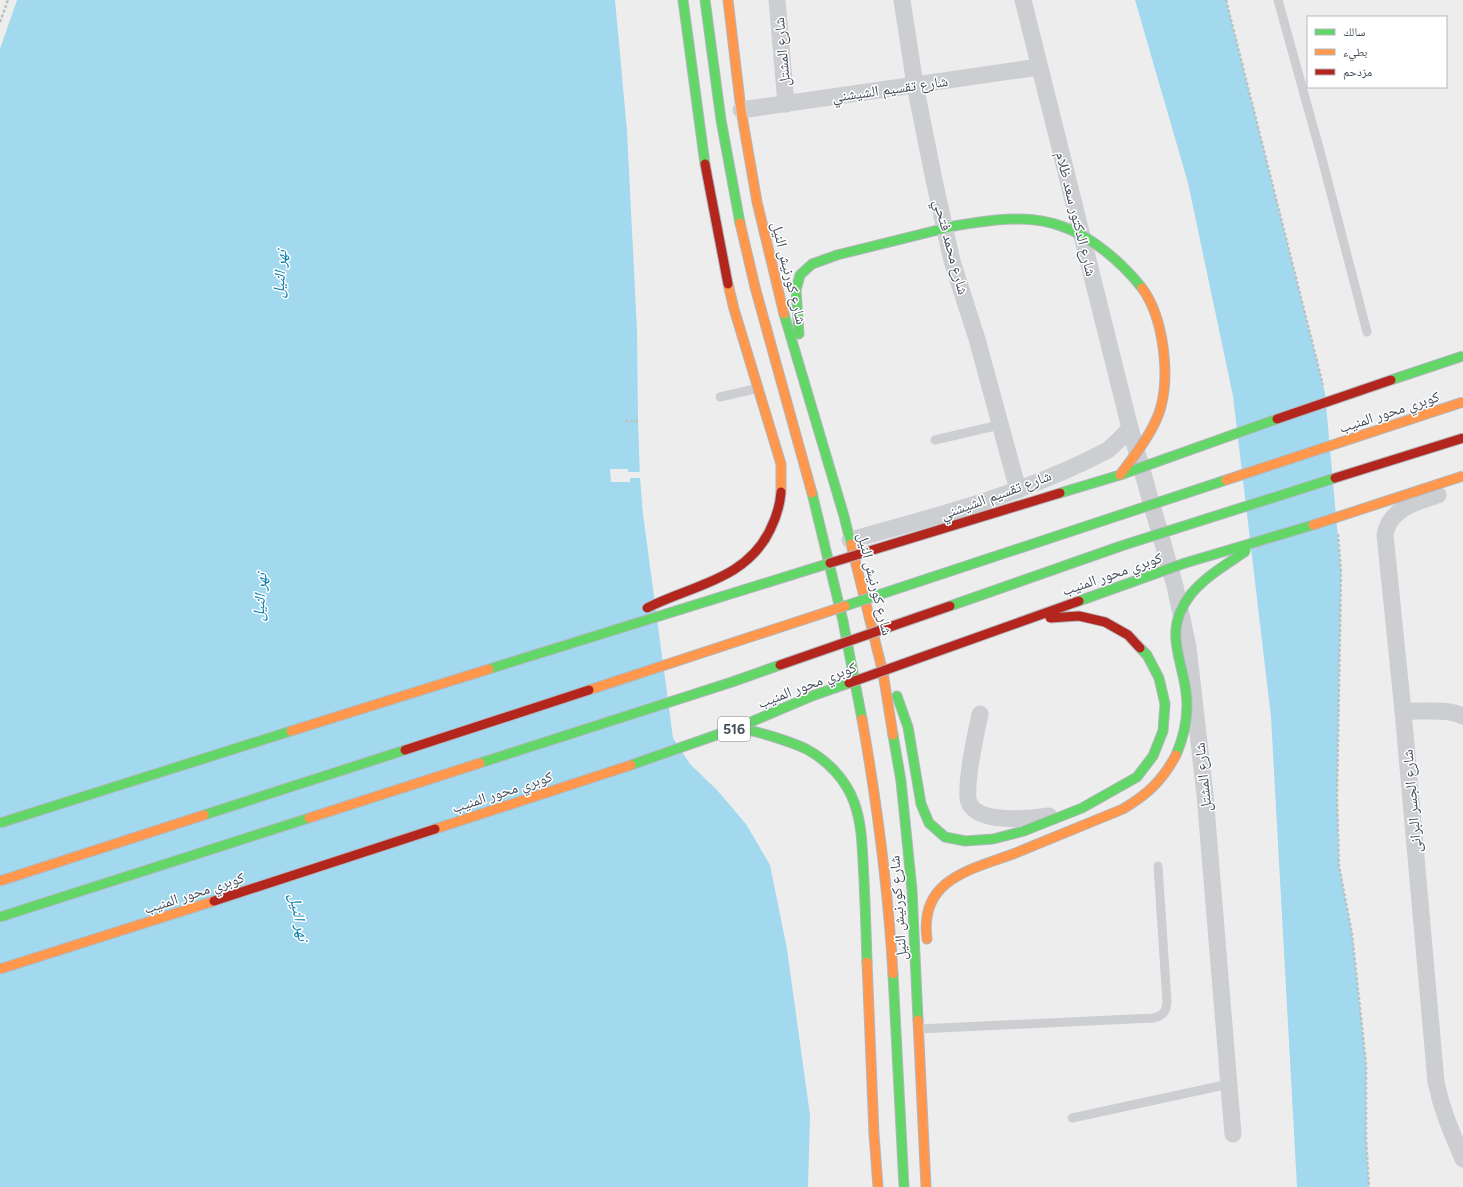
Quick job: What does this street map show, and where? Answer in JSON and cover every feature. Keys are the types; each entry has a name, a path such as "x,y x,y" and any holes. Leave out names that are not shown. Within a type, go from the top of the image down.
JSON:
{"highway":[{"path":"615,629 638,613 670,596 732,572 748,561 762,544 772,526 779,506 782,485 781,464 734,309 726,273 705,164 683,0"},
{"name":"شارع كورنيش النيل","path":"705,0 712,63 722,124 743,238 774,384 819,525 843,619 862,714 877,809 887,893 904,1187"},
{"name":"شارع كورنيش النيل","path":"728,0 741,110 757,202 784,316 850,540 883,673 901,781 910,875 926,1187"},
{"path":"801,376 796,290 800,275 812,264 837,255 977,222 1004,219 1032,220 1062,225 1087,237 1113,257 1134,278 1150,302 1161,338 1164,376 1161,405 1150,429 1120,475"},
{"name":"كوبري محور المنيب","path":"0,823 615,629 1120,475 1360,390 1463,356"},
{"name":"كوبري محور المنيب","path":"0,881 1463,402"},
{"name":"كوبري محور المنيب","path":"0,917 732,682 1121,546 1463,438"},
{"name":"كوبري محور المنيب","path":"0,969 292,876 660,755 739,727 812,696 1186,563 1256,543 1463,476"},
{"path":"928,950 926,917 929,906 943,885 953,878 1123,809 1152,789 1164,776 1180,745 1185,728 1187,711 1186,693 1177,659 1175,643 1176,628 1180,613 1197,588 1208,578 1256,543"},
{"path":"883,673 894,689 908,727 921,804 929,823 945,836 966,841 994,839 1024,831 1082,808 1137,777 1153,756 1163,731 1165,704 1159,678 1147,654 1128,635 1105,622 1079,616 1000,628"},
{"path":"739,727 785,741 809,751 829,766 841,780 856,808 864,873 874,1134 878,1187"},
{"path":"918,1026 926,1004"}],"street":[{"name":"شارع المشتل","path":"777,0 786,104"},
{"name":"شارع محمد فتحي","path":"902,0 915,86 934,180 950,228 952,261 977,339 1018,490"},
{"name":"شارع الدكتور سعد ظلام","path":"1023,0 1130,428"},
{"name":"شارع تقسيم الشيشني","path":"741,110 1039,68"},
{"name":"شارع تقسيم الشيشني","path":"850,540 963,508 1018,490 1108,450 1130,428"},
{"name":"شارع المشتل","path":"1130,428 1175,586 1188,647 1205,795 1234,1134"},
{"name":"شارع الجسر البرانى","path":"1463,486 1419,501 1402,510 1390,521 1385,535 1403,711 1436,1082 1448,1125 1463,1159"},
{"path":"980,714 969,770 969,803 972,808 982,814 1008,818 1029,818 1063,814 1114,796 1136,780 1156,761 1174,716 1178,713 1196,711"},
{"path":"1403,711 1448,712 1463,716"}],"lane":[{"path":"1278,0 1321,155 1367,332"},
{"path":"720,397 774,384"},
{"path":"935,440 1000,425"},
{"path":"918,1026 1153,1018 1161,1016 1166,1010 1167,1002 1158,866"},
{"path":"1072,1118 1229,1084"}],"path":[{"path":"0,22 8,0"},
{"path":"1226,0 1325,393"},
{"path":"625,421 638,422"},
{"path":"1338,533 1341,572 1338,796 1339,866 1352,934 1366,1064 1366,1139 1369,1187"}],"water":[{"name":"نهر النيل","path":"17,0 615,0 627,131 637,330 640,478 643,514 673,738 690,764 717,790 746,824 770,865 787,949 810,1115 808,1187 0,1187 0,49"},
{"path":"1135,0 1226,0 1325,393 1341,572 1337,796 1339,866 1352,934 1366,1064 1366,1139 1369,1187 1297,1187 1271,717 1233,396 1188,183"}],"pier":[{"path":"610,469 628,469 628,472 640,472 640,478 630,478 630,482 611,482"}],"traffic: fast":[{"path":"683,0 705,164"},
{"path":"705,0 721,120 740,223"},
{"path":"954,226 1015,219 1051,223 1069,229 1087,238 1125,268 1142,288"},
{"path":"799,334 796,290 800,275 812,264 837,255 954,226"},
{"path":"784,314 851,544"},
{"path":"1391,380 1463,356"},
{"path":"1060,493 1120,475 1277,419"},
{"path":"950,606 1121,546 1335,478"},
{"path":"845,606 1226,480"},
{"path":"812,493 843,621 862,719"},
{"path":"1079,601 1185,563 1313,525"},
{"path":"1176,755 1181,743 1187,712 1186,690 1177,649 1177,623 1182,609 1191,594 1217,571 1246,551"},
{"path":"489,669 830,563"},
{"path":"1024,831 1082,808 1137,777 1153,756 1163,731 1165,704 1159,678 1147,655 1140,648"},
{"path":"480,763 732,682 780,665"},
{"path":"631,765 739,727 812,696 849,683"},
{"path":"897,696 908,727 921,804 929,823 945,837 965,841 993,839 1024,831"},
{"path":"739,727 800,746 815,754 836,772 851,794 860,824 862,839 867,962"},
{"path":"0,823 291,731"},
{"path":"893,735 901,781 912,890 918,1020"},
{"path":"204,815 405,750"},
{"path":"0,917 309,818"},
{"path":"893,974 904,1187"}],"traffic: slow":[{"path":"728,0 741,110 757,202 784,314"},
{"path":"740,223 755,287 812,493"},
{"path":"728,284 734,309 781,464 781,492"},
{"path":"1120,475 1152,429 1163,399 1165,366 1160,332 1156,315 1142,288"},
{"path":"1226,480 1463,402"},
{"path":"1313,525 1463,476"},
{"path":"851,544 883,673 893,735"},
{"path":"589,690 845,606"},
{"path":"291,731 489,669"},
{"path":"862,719 881,846 893,974"},
{"path":"1013,854 1123,809 1140,798 1160,780 1176,755"},
{"path":"309,818 480,763"},
{"path":"435,829 631,765"},
{"path":"0,881 204,815"},
{"path":"927,939 927,919 931,903 939,890 950,880 964,872 1013,854"},
{"path":"0,969 214,901"},
{"path":"867,962 874,1134 878,1187"},
{"path":"918,1020 926,1187"}],"traffic: jam":[{"path":"705,164 728,284"},
{"path":"1277,419 1391,380"},
{"path":"1335,478 1463,438"},
{"path":"647,608 716,579 732,571 747,560 760,547 770,530 780,502 781,492"},
{"path":"830,563 1060,493"},
{"path":"849,683 1079,601"},
{"path":"780,665 950,606"},
{"path":"1050,618 1079,616 1105,622 1128,635 1140,648"},
{"path":"405,750 589,690"},
{"path":"214,901 435,829"}]}
